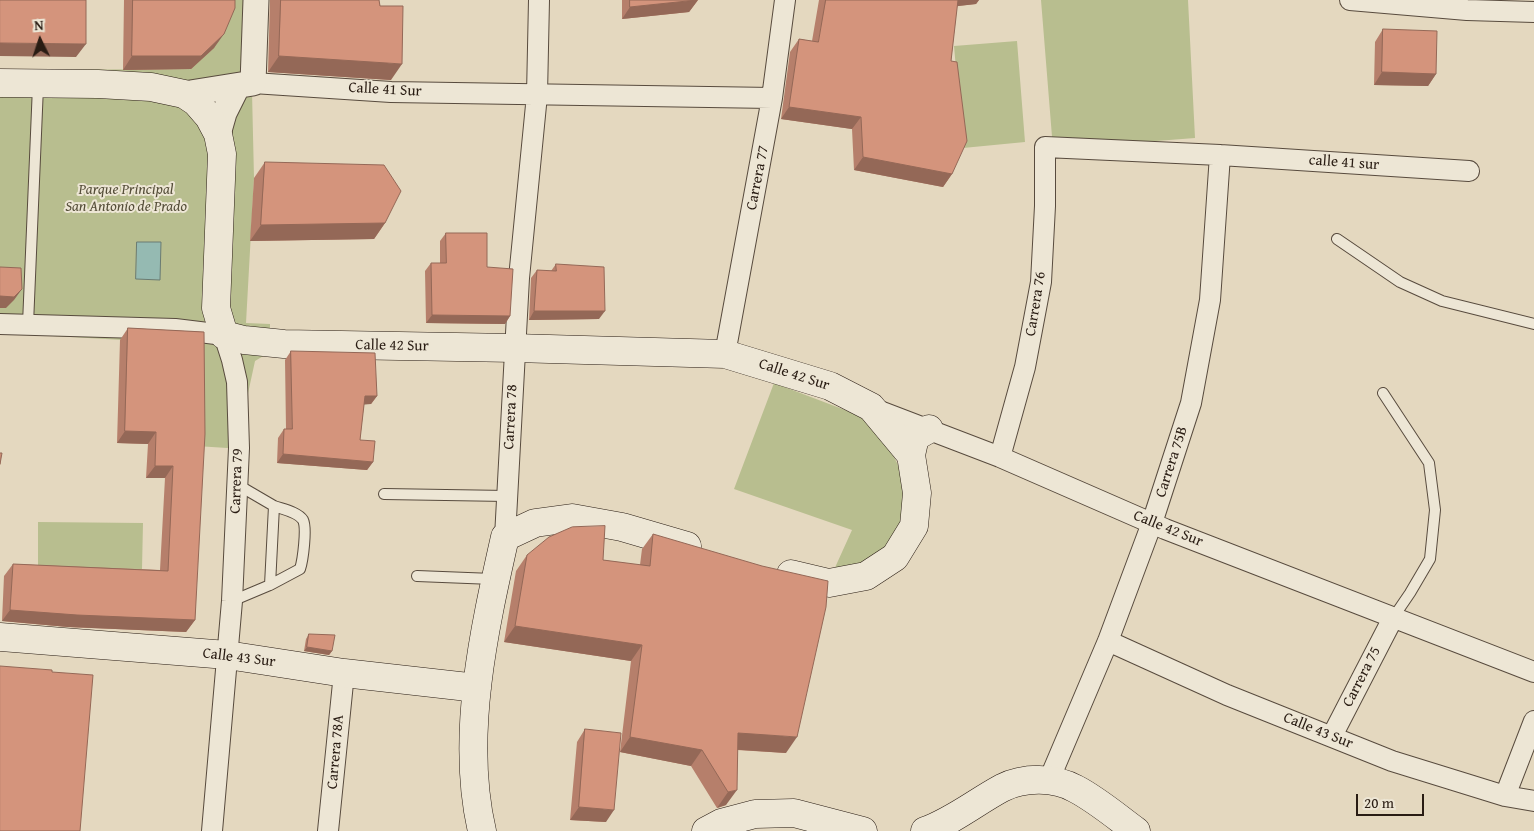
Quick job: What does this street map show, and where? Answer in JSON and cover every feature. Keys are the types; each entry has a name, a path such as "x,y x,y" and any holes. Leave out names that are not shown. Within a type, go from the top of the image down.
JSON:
{"main road":[{"name":"Calle 41 Sur","path":"0,83 98,84 142,87 184,94"},
{"name":"Carrera 79","path":"184,94 196,102 209,117 218,134 222,154 216,308 224,335"},
{"name":"Calle 42 Sur","path":"224,335 244,340 284,344 725,354 830,386 871,407"},
{"path":"871,407 910,455"},
{"path":"764,569 829,582 866,576 896,557 914,526 917,493 910,455 915,436 929,429"},
{"path":"505,538 535,523 572,518 622,527 707,552"},
{"name":"Carrera 78","path":"482,831 478,814 474,758 477,688 505,538"},
{"name":"Calle 43 Sur","path":"0,637 227,656 344,673 477,688"},
{"path":"925,831 952,819 1004,787 1023,781 1049,780 1076,788 1136,831"},
{"path":"706,831 721,823 755,814 794,813 863,831"}],"street":[{"name":"Carrera 79","path":"218,134 224,113 245,85 256,0"},
{"name":"Carrera 78","path":"505,538 514,348 537,95 540,0"},
{"name":"Carrera 77","path":"725,354 772,98 785,0"},
{"path":"1350,0 1466,10 1534,12"},
{"name":"Calle 41 Sur","path":"184,94 245,85 391,92 772,98"},
{"name":"calle 41 sur","path":"1045,148 1220,155 1469,170"},
{"name":"Carrera 76","path":"1000,457 1024,367 1041,282 1045,206 1045,148"},
{"name":"Carrera 75B","path":"1049,780 1108,641 1152,523 1193,394 1210,300 1220,155"},
{"name":"Calle 42 Sur","path":"0,324 175,329 224,335"},
{"name":"Carrera 79","path":"212,831 232,600 239,448 237,382 224,335"},
{"name":"Calle 42 Sur","path":"871,407 1000,457 1152,523 1534,672"},
{"name":"Carrera 75","path":"1332,736 1393,618"},
{"name":"Calle 43 Sur","path":"1108,641 1227,695 1392,761 1504,796 1534,801"},
{"name":"Carrera 78A","path":"328,831 344,673"},
{"path":"1504,796 1534,721"}],"lane":[{"path":"28,324 38,83"},
{"path":"1337,239 1400,282 1442,301 1534,324"},
{"path":"1383,393 1429,463 1435,510 1430,558 1393,618"},
{"path":"232,600 270,585 300,569 303,562 303,520 297,515 274,506 238,485"},
{"path":"384,494 507,496"},
{"path":"270,585 274,506"},
{"path":"417,576 496,580"}],"green space":[{"name":"Parque Principal San Antonio de Prado","path":"226,0 254,0 252,92 254,178 246,323 270,324 270,352 255,361 244,412 243,449 196,446 158,342 0,333 0,81 13,70 191,69"},
{"path":"1041,0 1188,0 1195,138 1053,149"},
{"path":"1017,41 1025,142 963,148 954,46"},
{"path":"774,383 866,418 888,445 905,479 906,502 899,527 887,549 865,564 833,572 852,530 734,489"},
{"path":"38,522 143,523 142,569 38,568"}],"water":[{"path":"137,242 161,242 160,280 136,279"}],"building":[{"path":"0,0 86,0 86,44 0,43"},
{"path":"133,0 235,0 235,8 224,34 201,56 132,56"},
{"path":"281,0 379,0 380,6 403,6 402,64 279,56"},
{"path":"630,0 697,0 630,7"},
{"path":"826,0 958,0 951,61 957,62 967,141 952,174 863,157 861,117 789,107 799,39 818,42"},
{"path":"1383,29 1437,31 1436,74 1382,72"},
{"path":"265,162 384,165 401,191 385,223 261,225"},
{"path":"446,233 487,233 487,267 513,269 510,316 432,315 431,263 446,263"},
{"path":"556,264 604,267 605,311 534,311 537,270 556,271"},
{"path":"0,267 21,268 22,289 14,297 0,296"},
{"path":"128,328 204,332 205,434 195,620 10,610 13,564 168,571 173,466 155,466 156,432 125,431"},
{"path":"291,351 375,353 377,396 365,396 360,440 375,441 373,462 283,454 284,429 292,429"},
{"path":"605,526 603,560 650,566 653,534 762,566 828,581 826,607 797,737 738,733 737,790 728,792 702,750 630,737 642,645 515,626 527,555 549,537 572,527"},
{"path":"309,634 335,635 332,651 307,647"},
{"path":"0,666 93,675 80,831 0,831"},
{"path":"585,729 621,733 614,810 579,807"}]}
